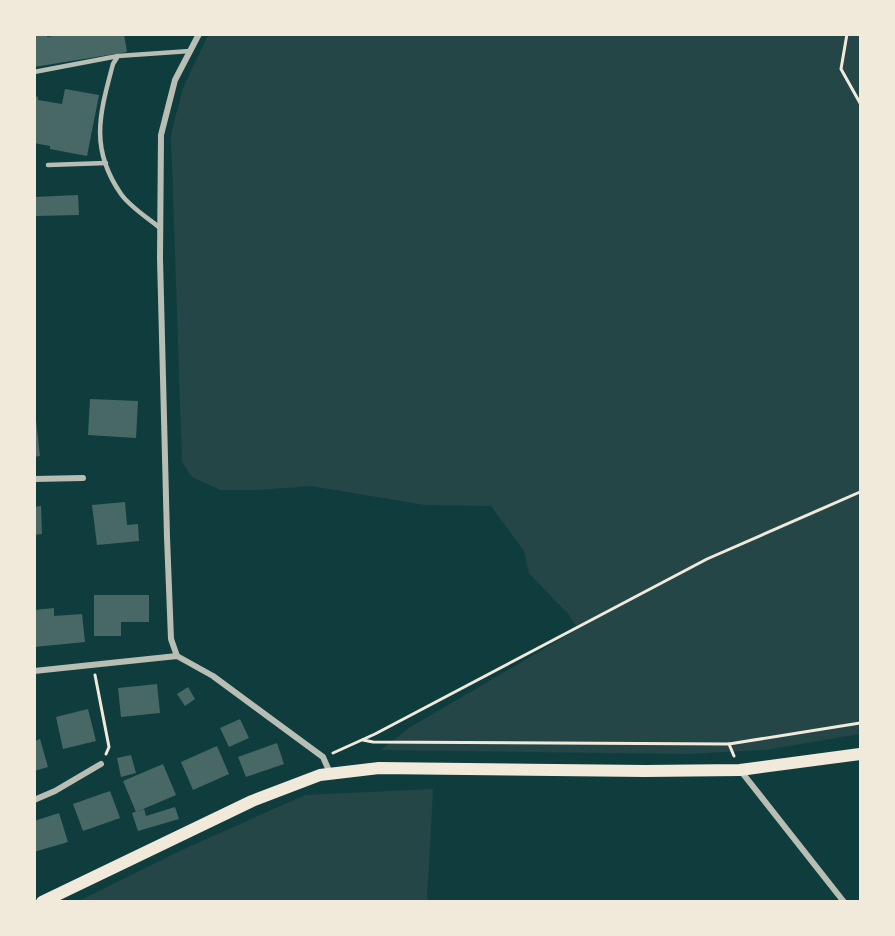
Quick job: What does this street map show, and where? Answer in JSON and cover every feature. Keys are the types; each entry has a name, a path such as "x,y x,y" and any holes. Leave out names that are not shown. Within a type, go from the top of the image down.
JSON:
{"main road":[{"path":"42,902 252,801 320,775 379,768 740,770 861,754"}],"street":[{"path":"177,656 171,639 166,537 160,228 161,135 175,80 199,34"},
{"path":"34,479 83,478"},
{"path":"34,670 177,656 213,676 323,757 330,774"},
{"path":"34,800 56,791 101,764"},
{"path":"740,770 844,902"}],"lane":[{"path":"34,72 118,57 190,51"},
{"path":"118,57 113,64 100,120 101,150 122,195 160,228"},
{"path":"48,165 106,163"}],"path":[{"path":"847,34 841,69 861,104"},
{"path":"323,757 363,740 707,559 861,492"},
{"path":"92,663 109,747 101,764"},
{"path":"363,740 729,744 861,723"}],"shaded area":[{"path":"208,35 860,35 860,734 765,750 687,754 381,750 409,728 578,629 569,615 529,573 524,551 491,506 425,505 311,486 220,490 192,477 182,462 171,134 183,88"},
{"path":"433,789 427,901 79,901 182,850 305,795"}],"building":[{"path":"34,34 47,34 47,37 65,34 124,34 127,52 34,67"},
{"path":"65,89 99,95 87,156 50,149 50,146 34,143 34,96 38,97 38,100 62,104"},
{"path":"78,195 79,215 35,216 34,197"},
{"path":"90,399 138,401 136,438 88,435"},
{"path":"34,420 36,420 40,456 34,457"},
{"path":"125,502 127,525 138,524 139,541 97,545 92,505"},
{"path":"41,506 42,534 34,535 34,507"},
{"path":"94,595 149,595 149,622 121,622 121,636 94,636"},
{"path":"54,608 54,616 82,614 85,642 34,647 34,610"},
{"path":"157,684 160,713 121,717 118,688"},
{"path":"188,687 195,699 185,706 177,694"},
{"path":"88,709 96,741 63,749 56,717"},
{"path":"240,719 249,738 229,747 220,728"},
{"path":"40,739 48,767 34,771 34,741"},
{"path":"277,743 284,764 246,777 238,757"},
{"path":"217,746 229,774 193,790 181,762"},
{"path":"131,755 136,773 121,777 117,758"},
{"path":"163,764 176,795 136,812 123,781"},
{"path":"110,791 120,818 83,831 73,804"},
{"path":"175,807 179,819 138,831 132,813 144,809 146,816"},
{"path":"59,813 68,842 34,852 34,821"}]}
